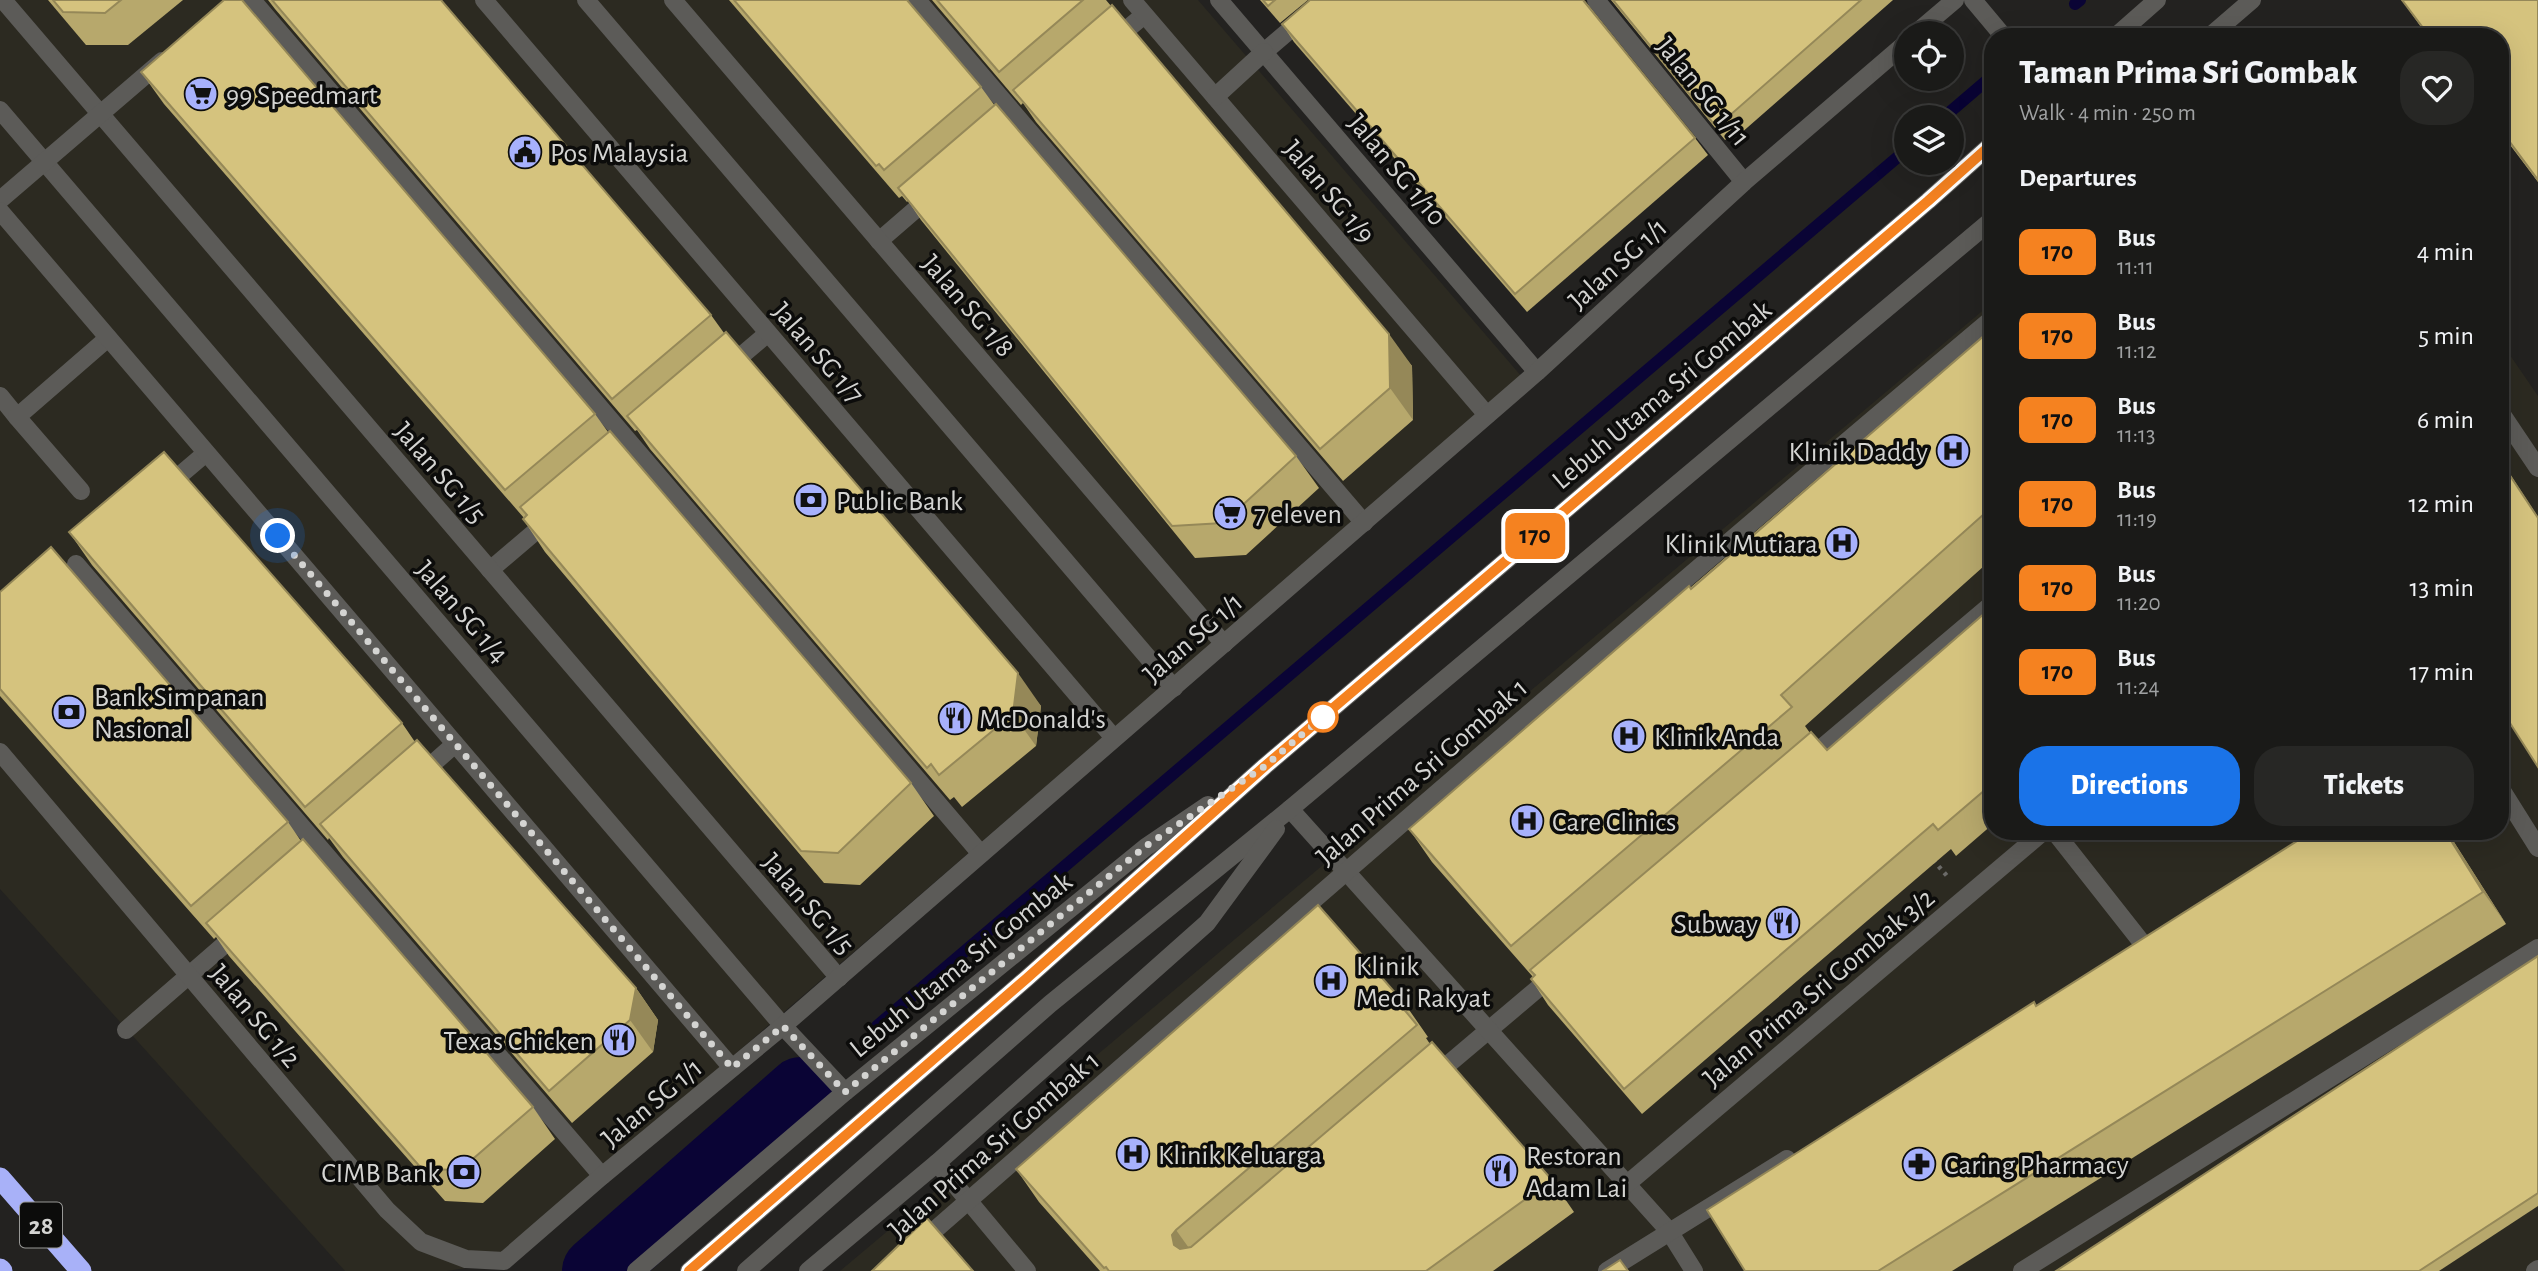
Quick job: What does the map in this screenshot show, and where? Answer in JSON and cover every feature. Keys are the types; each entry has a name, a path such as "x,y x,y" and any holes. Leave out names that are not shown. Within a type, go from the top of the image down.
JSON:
{"highway":[{"name":"28","path":"0,1178 81,1271"}],"street":[{"name":"Jalan SG 1/5","path":"3,0 839,978"},
{"path":"252,0 981,854"},
{"name":"Jalan SG 1/7","path":"484,0 1114,738"},
{"name":"Jalan SG 1/7","path":"586,0 1174,688"},
{"name":"Jalan SG 1/8","path":"673,0 1224,644"},
{"path":"917,0 1364,523"},
{"name":"Jalan SG 1/9","path":"1132,0 1487,415"},
{"name":"Jalan SG 1/10","path":"1219,0 1537,372"},
{"path":"1215,97 1325,0"},
{"name":"Jalan SG 1/11","path":"1596,0 1744,182"},
{"path":"1930,21 1955,0"},
{"path":"1973,0 1996,28"},
{"path":"2125,28 2157,0"},
{"path":"2219,28 2252,0"},
{"path":"1103,50 1144,15"},
{"path":"0,200 173,52"},
{"name":"Jalan SG 1/1","path":"504,1261 839,978 1364,523 1537,372 1744,182 1894,53"},
{"name":"Jalan SG 1/4","path":"0,110 783,1026 845,1092"},
{"name":"Lebuh Utama Sri Gombak","path":"689,1271 1026,979 1265,766 1918,210 1984,150"},
{"path":"879,241 940,189"},
{"path":"0,211 732,1068"},
{"path":"746,1271 1050,1004 1290,809 1984,227"},
{"name":"Jalan Prima Sri Gombak 1","path":"888,1271 1690,573 1984,326"},
{"path":"716,377 768,333"},
{"path":"18,417 108,338"},
{"path":"0,396 80,491"},
{"path":"2509,424 2538,468"},
{"path":"156,496 206,453"},
{"path":"490,570 562,509"},
{"path":"76,563 602,1176"},
{"path":"1791,773 1984,611"},
{"path":"406,787 455,744"},
{"name":"Jalan SG 1/2","path":"0,752 387,1210 421,1242 467,1259 504,1261"},
{"name":"Lebuh Utama Sri Gombak","path":"636,1271 845,1092 1146,846 1265,766"},
{"path":"2509,802 2538,848"},
{"path":"1290,809 1669,1231 1695,1271"},
{"path":"808,1271 937,1163 1207,923 1290,809"},
{"name":"Jalan Prima Sri Gombak 3/2","path":"1626,1184 2033,840"},
{"path":"2061,840 2143,944"},
{"path":"126,1030 249,924"},
{"path":"2022,1271 2538,948"},
{"path":"1416,1093 1573,959"},
{"path":"1607,1271 1799,1152"},
{"path":"937,1163 1027,1271"}],"shaded area":[{"path":"0,0 1198,0 1522,377 491,1264 447,1271 345,1271 0,889"},
{"path":"1984,310 1984,840 2509,840 2509,354 2538,396 2538,1271 840,1271"}],"building":[{"path":"53,0 121,0 105,13 63,12"},
{"path":"224,0 242,0 595,414 505,490 141,72"},
{"path":"272,0 441,0 711,315 612,399"},
{"path":"734,0 907,0 981,87 884,170 879,164 876,166"},
{"path":"937,0 1083,0 999,72"},
{"path":"1263,0 1275,0 1268,6"},
{"path":"1310,0 1583,0 1695,138 1515,294 1282,24"},
{"path":"1613,0 1861,0 1728,117 1724,113 1713,123"},
{"path":"2402,0 2538,0 2538,180 2509,141 2509,28 2423,28"},
{"path":"1112,5 1389,334 1390,388 1320,449 1013,90"},
{"path":"996,104 1296,456 1223,523 1172,526 898,188"},
{"path":"726,332 1018,673 1013,714 939,775 931,764 927,768 627,416"},
{"path":"1984,336 1984,514 1781,695 1792,707 1511,946 1409,829 1689,586 1691,589"},
{"path":"610,431 911,783 838,853 801,851 523,519 527,515 520,507"},
{"path":"164,452 402,723 305,807 69,532"},
{"path":"2509,474 2538,518 2538,767 2509,722"},
{"path":"51,547 288,822 191,906 0,689 0,592"},
{"path":"1984,614 1984,791 1938,830 1933,824 1624,1089 1531,979 1535,975 1530,970 1811,732 1827,750"},
{"path":"417,740 636,988 630,1020 549,1091 320,824"},
{"path":"303,839 533,1107 460,1170 422,1169 206,923"},
{"path":"2299,840 2451,840 2483,892 1878,1271 1745,1271 1707,1210 2034,1002 2036,1006"},
{"path":"1318,905 1405,1004 1402,1007 1417,1025 1176,1230 1172,1235 1174,1245 1180,1249 1191,1247 1432,1042 1552,1180 1426,1271 1109,1271 1016,1169"},
{"path":"2538,956 2538,1193 2419,1271 2056,1271"},
{"path":"927,1218 973,1271 872,1271"},
{"path":"1620,1260 1628,1271 1603,1271"}],"waterway":[{"path":"2075,4 2080,0"},
{"path":"1958,105 1984,83"},
{"path":"877,1026 1894,160"},
{"path":"597,1271 801,1092"}],"bus line":[{"name":"170","path":"689,1271 1026,979 1265,766 1984,151"}],"place":[{"name":"99 Speedmart","path":"201,94"},
{"name":"Pos Malaysia","path":"525,152"},
{"name":"Klinik Daddy","path":"1953,451"},
{"name":"Public Bank","path":"811,500"},
{"name":"7 eleven","path":"1230,513"},
{"name":"Klinik Mutiara","path":"1842,543"},
{"name":"Bank Simpanan Nasional","path":"69,712"},
{"name":"McDonald's","path":"955,718"},
{"name":"Klinik Anda","path":"1629,736"},
{"name":"Care Clinics","path":"1527,821"},
{"name":"Subway","path":"1783,923"},
{"name":"Klinik Medi Rakyat","path":"1331,981"},
{"name":"Texas Chicken","path":"619,1040"},
{"name":"Klinik Keluarga","path":"1133,1154"},
{"name":"Caring Pharmacy","path":"1919,1164"},
{"name":"Restoran Adam Lai","path":"1501,1171"},
{"name":"CIMB Bank","path":"464,1172"}],"route":[{"path":"278,536 732,1068 783,1026 845,1092 1146,846 1265,766 1326,714 1323,717"}]}
